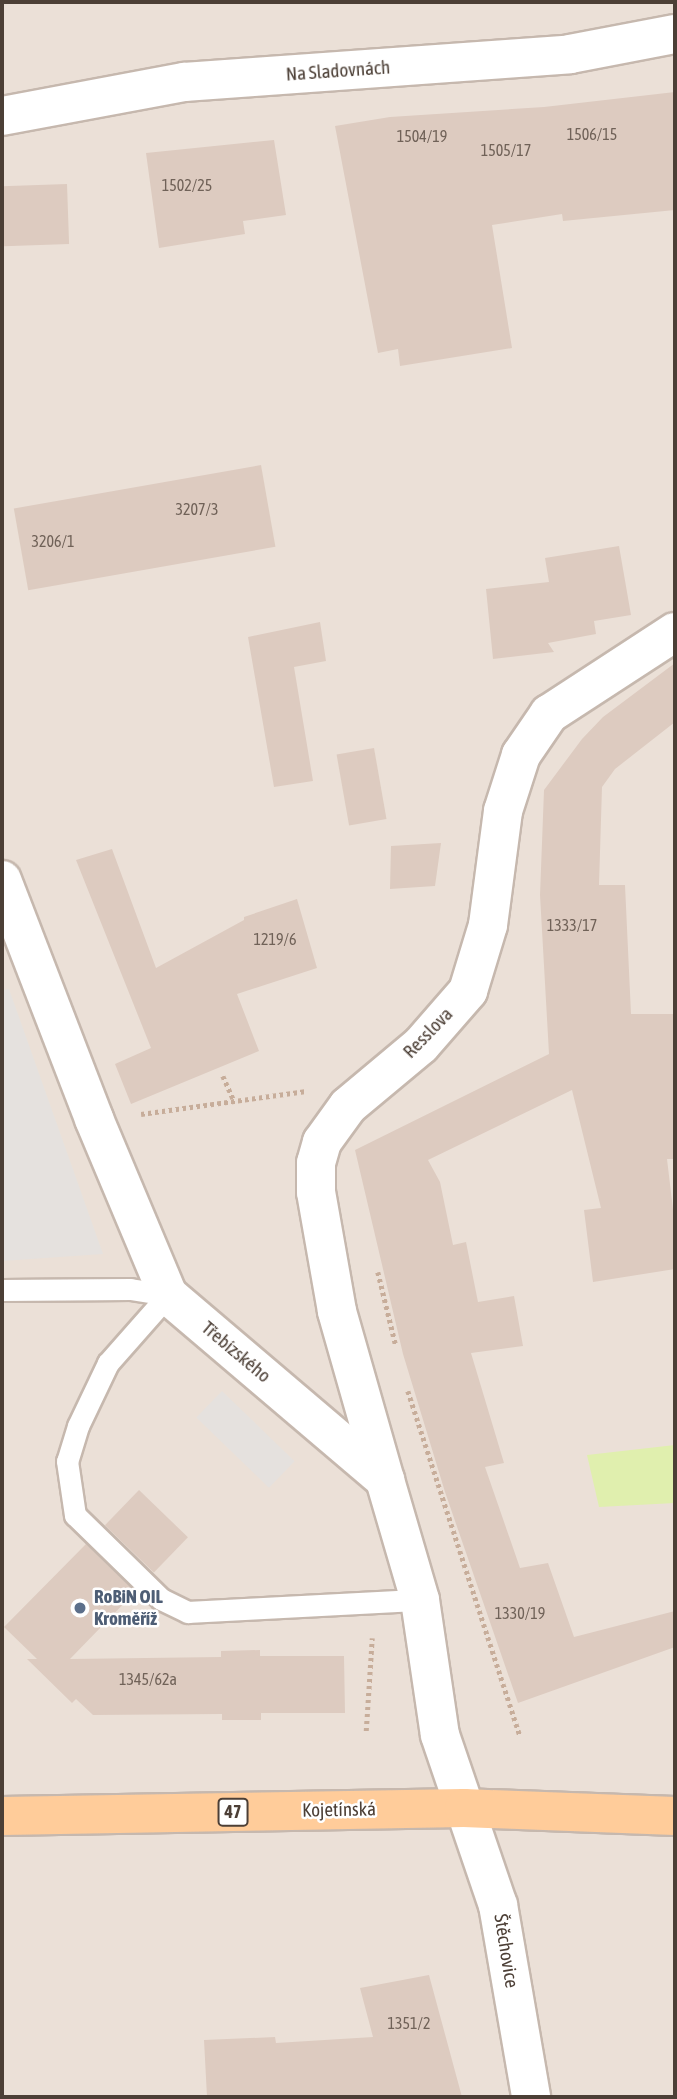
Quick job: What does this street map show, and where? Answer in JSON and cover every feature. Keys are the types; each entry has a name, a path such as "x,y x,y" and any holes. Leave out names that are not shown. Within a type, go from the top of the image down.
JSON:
{"main road":[{"name":"Kojetínská","path":"2,1816 464,1808 675,1816"}],"street":[{"name":"Na Sladovnách","path":"2,116 184,82 570,54 675,34"},
{"name":"Resslova","path":"385,1479 337,1311 316,1192 316,1163 322,1142 348,1106 421,1045 468,991 488,925 503,811 522,755 549,714 675,632"},
{"name":"Třebízského","path":"2,880 94,1119 168,1295 385,1479"},
{"path":"385,1479 420,1600 440,1735 464,1808"},
{"name":"Štěchovice","path":"464,1808 498,1905 531,2097"}],"lane":[{"path":"2,1290 130,1289 168,1295"},
{"path":"168,1295 108,1363 78,1426 67,1461 75,1515 161,1599 188,1612 420,1600"}],"path":[{"path":"223,1076 234,1101"},
{"path":"141,1114 319,1090"},
{"path":"376,1263 398,1354"},
{"path":"405,1380 520,1737"},
{"path":"366,1731 372,1633 369,1602"}],"shaded area":[{"path":"2,2 675,2 675,2097 2,2097"},
{"path":"9,989 103,1254 2,1261 2,990"},
{"path":"222,1391 295,1461 269,1488 196,1418"}],"green space":[{"path":"675,1445 675,1503 599,1507 587,1455"}],"building":[{"path":"675,92 675,210 563,221 562,214 492,225 512,348 400,366 398,349 378,353 335,126 390,117 544,107"},
{"path":"274,140 286,215 243,221 245,234 159,248 146,153"},
{"path":"67,184 69,244 4,246 2,186"},
{"path":"261,465 275,547 28,590 14,509"},
{"path":"619,546 631,615 594,621 596,634 548,643 554,652 493,659 486,589 549,582 545,558"},
{"path":"320,622 326,661 294,667 313,781 274,787 248,637"},
{"path":"675,663 675,722 615,769 602,787 599,885 625,885 631,1014 675,1014 675,1159 667,1159 675,1226 675,1269 593,1282 584,1210 601,1208 572,1090 428,1160 440,1182 453,1245 466,1242 478,1302 514,1296 523,1346 471,1353 504,1463 485,1467 520,1568 548,1563 574,1637 675,1611 675,1647 518,1703 445,1492 403,1354 355,1150 549,1054 540,895 544,790 582,739 603,717"},
{"path":"374,748 387,819 349,826 337,755"},
{"path":"441,843 435,886 390,889 391,846"},
{"path":"112,849 156,968 244,920 244,917 297,899 317,968 237,994 259,1051 131,1104 115,1064 151,1048 76,860"},
{"path":"139,1490 188,1537 154,1572 105,1525"},
{"path":"86,1544 135,1592 70,1659 221,1657 221,1651 260,1650 260,1656 344,1656 345,1713 261,1713 261,1720 222,1720 222,1714 93,1715 76,1699 72,1703 27,1659 37,1659 4,1627"},
{"path":"429,1975 462,2097 207,2097 204,2040 275,2037 276,2043 373,2037 360,1988"}],"place":[{"name":"RoBiN OIL Kroměříž","path":"80,1608"}]}
